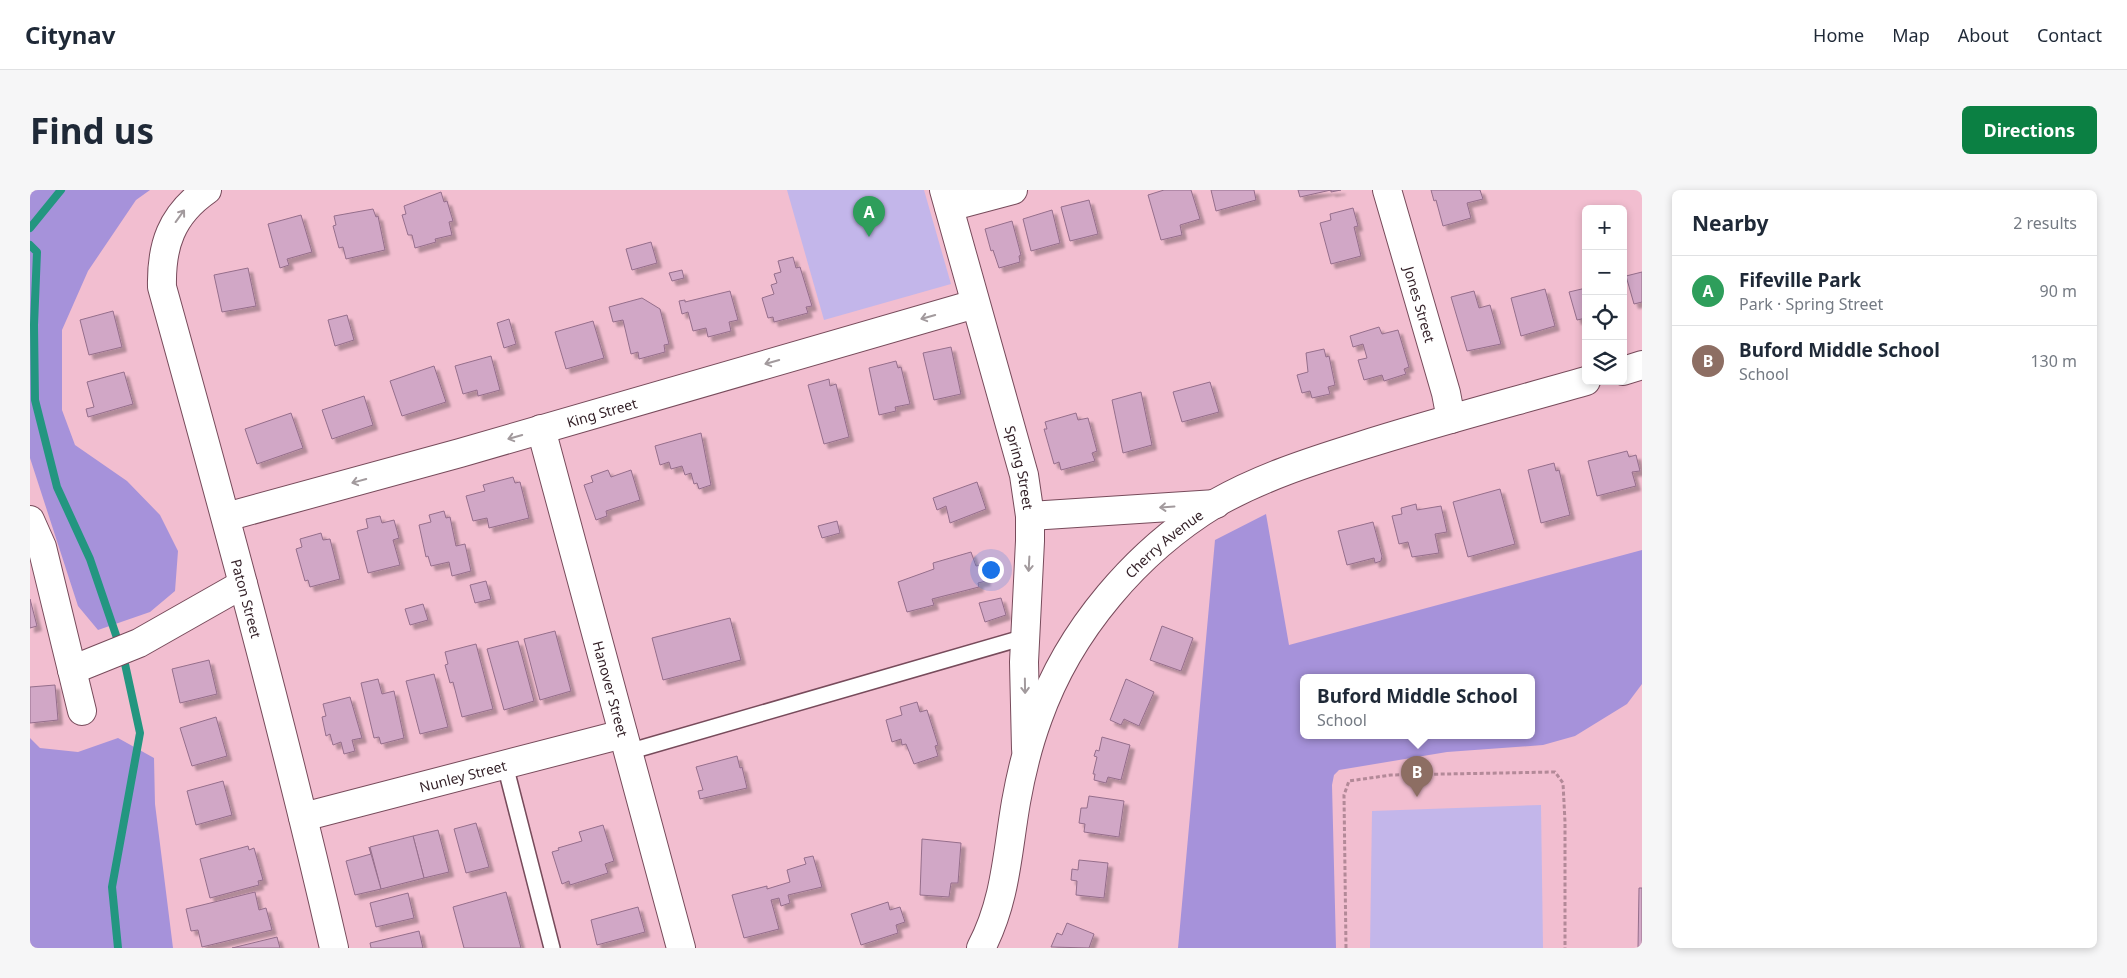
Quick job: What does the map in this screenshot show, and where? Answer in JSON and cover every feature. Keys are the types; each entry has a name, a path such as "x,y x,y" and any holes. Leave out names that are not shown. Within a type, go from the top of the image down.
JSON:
{"street":[{"name":"Paton Street","path":"206,190 196,197 180,215 168,235 162,263 162,287 226,517 303,817 334,948"},
{"path":"947,199 1013,190"},
{"name":"Jones Street","path":"1387,190 1446,393 1451,419"},
{"name":"Spring Street","path":"947,199 1024,475 1030,516 1024,662 1026,754"},
{"name":"King Street","path":"226,517 541,429 975,304"},
{"path":"1627,370 1642,365"},
{"name":"Cherry Avenue","path":"980,948 991,929 1002,894 1016,802 1026,754 1038,716 1054,679 1075,642 1103,604 1142,560 1182,526 1243,489 1308,463 1451,419 1582,382"},
{"name":"Hanover Street","path":"541,429 681,948"},
{"path":"1030,516 1216,504"},
{"path":"30,520 42,547 82,711"},
{"path":"72,670 139,643 243,584"},
{"name":"Nunley Street","path":"303,817 505,765 625,743"}],"lane":[{"path":"625,743 1025,637"},
{"path":"505,765 552,948"}],"path":[{"path":"1346,948 1344,795 1349,781 1369,777 1400,775 1556,772 1563,783 1565,822 1565,948"}],"shaded area":[{"path":"30,190 150,190 136,200 88,271 62,330 62,410 75,445 127,481 160,515 178,551 175,591 150,612 98,630 78,606 30,458"},
{"path":"787,190 924,190 951,284 824,320"},
{"path":"1266,514 1289,645 1642,550 1642,684 1627,704 1575,736 1543,745 1447,752 1339,770 1334,775 1332,785 1336,948 1178,948 1215,540"},
{"path":"30,738 40,748 78,752 118,738 154,758 155,804 173,948 30,948"},
{"path":"1541,805 1543,948 1370,948 1372,811"}],"building":[{"path":"1164,190 1191,190 1200,219 1180,225 1182,235 1161,240 1148,195"},
{"path":"1211,190 1254,190 1256,200 1216,211"},
{"path":"1298,190 1331,190 1300,197"},
{"path":"1431,190 1480,190 1483,199 1467,203 1471,218 1443,226 1436,200 1434,201"},
{"path":"441,192 444,202 447,201 453,221 449,222 452,235 435,239 436,242 415,248 412,235 408,235 402,215 406,214 404,206"},
{"path":"1089,200 1098,234 1070,241 1061,207"},
{"path":"1353,208 1358,226 1354,227 1361,256 1331,264 1320,223 1331,220 1330,214"},
{"path":"373,209 376,217 378,216 385,250 346,259 343,247 339,248 333,226 336,225 334,216"},
{"path":"1052,210 1060,243 1031,251 1023,219"},
{"path":"301,215 312,252 287,259 289,265 280,268 268,224"},
{"path":"1012,221 1021,255 1019,256 1020,262 999,268 993,250 991,251 985,229"},
{"path":"651,242 657,263 632,270 626,249"},
{"path":"793,257 796,268 800,267 812,306 806,307 808,313 774,322 773,317 768,318 762,298 774,294 771,285 777,283 774,274 781,272 778,261"},
{"path":"248,268 256,306 222,312 214,275"},
{"path":"682,270 684,278 672,281 669,273"},
{"path":"1642,272 1642,302 1634,304 1627,276"},
{"path":"1545,289 1555,326 1521,336 1511,298"},
{"path":"1582,289 1582,319 1577,320 1569,292"},
{"path":"730,291 738,320 729,322 731,331 708,337 706,328 693,331 688,312 682,314 679,301 685,300 685,302"},
{"path":"1474,291 1479,308 1490,305 1501,344 1467,351 1451,297"},
{"path":"642,298 660,309 669,344 664,345 665,352 639,359 638,352 631,354 623,320 613,322 609,307"},
{"path":"113,311 122,347 89,355 80,320"},
{"path":"347,315 354,340 335,346 328,320"},
{"path":"509,319 516,344 504,348 497,323"},
{"path":"593,321 604,358 566,369 555,332"},
{"path":"1379,327 1382,334 1398,330 1409,367 1404,369 1406,374 1384,381 1382,375 1364,380 1358,360 1367,358 1363,344 1353,347 1350,336"},
{"path":"951,347 961,394 934,400 923,353"},
{"path":"1324,349 1326,357 1329,356 1335,385 1328,387 1330,394 1312,398 1310,391 1302,393 1297,375 1308,372 1306,353"},
{"path":"491,356 500,390 478,396 477,390 463,394 455,366"},
{"path":"896,361 898,368 901,367 910,404 895,407 896,411 879,415 869,368"},
{"path":"434,366 446,402 402,416 390,381"},
{"path":"124,372 133,404 88,417 86,409 94,407 87,382"},
{"path":"829,379 830,386 836,384 849,437 824,444 808,385"},
{"path":"1210,382 1219,412 1182,422 1173,392"},
{"path":"1141,392 1152,445 1123,453 1112,400"},
{"path":"364,396 373,425 332,439 322,410"},
{"path":"291,413 303,448 257,464 245,429"},
{"path":"1076,413 1078,420 1088,418 1097,451 1092,453 1095,461 1061,470 1059,462 1054,464 1044,429 1047,429 1045,422"},
{"path":"701,433 711,485 699,489 697,483 694,484 691,473 685,475 682,466 671,469 669,462 660,465 655,446"},
{"path":"1627,451 1629,457 1636,455 1640,471 1632,472 1636,486 1597,496 1588,461"},
{"path":"1554,463 1556,471 1559,470 1570,515 1541,523 1528,470"},
{"path":"608,470 611,477 631,470 640,500 606,511 607,516 596,520 584,485 593,482 591,476"},
{"path":"513,477 515,483 520,482 529,518 489,528 487,518 473,521 466,496 485,491 483,485"},
{"path":"977,482 986,509 950,523 946,506 937,510 933,498"},
{"path":"1500,489 1515,544 1468,557 1453,502"},
{"path":"1416,504 1417,510 1441,506 1447,532 1435,534 1439,553 1412,557 1408,542 1399,544 1392,516 1402,514 1401,508"},
{"path":"444,511 446,518 450,517 456,546 465,544 471,571 452,576 449,562 431,566 428,556 426,557 419,525 431,522 429,515"},
{"path":"380,516 382,523 394,520 399,538 393,540 400,565 368,573 357,531 368,528 366,519"},
{"path":"837,521 840,533 822,538 818,526"},
{"path":"1373,522 1382,556 1381,561 1375,563 1374,558 1347,565 1338,531"},
{"path":"321,533 323,540 330,539 340,579 310,587 308,580 305,581 296,549 302,547 300,539"},
{"path":"971,552 976,566 981,565 986,581 978,583 979,587 932,599 934,605 907,612 898,582 934,569 933,563"},
{"path":"486,581 491,599 475,603 470,585"},
{"path":"1001,598 1006,615 985,622 979,603"},
{"path":"30,599 37,626 30,628"},
{"path":"423,604 428,620 410,625 405,609"},
{"path":"730,618 741,660 663,680 652,638"},
{"path":"1162,626 1193,638 1181,671 1150,660"},
{"path":"555,631 571,691 540,700 524,639"},
{"path":"518,641 534,701 504,710 487,649"},
{"path":"476,644 493,709 462,717 453,682 450,683 445,665 448,664 445,652"},
{"path":"209,660 217,694 180,703 172,669"},
{"path":"434,674 448,727 420,734 406,681"},
{"path":"378,679 382,694 394,691 404,738 381,744 379,737 374,738 361,683"},
{"path":"1126,679 1154,692 1139,726 1124,719 1121,725 1110,720"},
{"path":"55,685 58,720 30,723 30,687"},
{"path":"350,697 362,738 352,740 355,751 344,754 341,742 333,745 330,734 326,736 322,717 326,716 323,704"},
{"path":"917,702 920,712 927,710 938,745 935,746 938,756 914,764 906,744 902,745 901,739 892,742 886,720 902,715 900,707"},
{"path":"216,717 227,756 192,766 180,728"},
{"path":"1102,737 1130,745 1121,780 1108,777 1106,783 1094,780 1095,774 1093,774 1097,757 1094,756 1096,750 1099,751"},
{"path":"737,756 747,788 700,799 698,791 703,790 696,767"},
{"path":"223,781 232,815 196,825 187,791"},
{"path":"1089,796 1124,801 1119,837 1084,832 1085,824 1079,823 1081,808 1087,808"},
{"path":"476,823 489,867 466,873 454,829"},
{"path":"603,825 614,861 605,864 608,873 570,885 569,881 562,884 552,852 559,850 558,848 582,841 579,832"},
{"path":"438,830 449,872 424,878 413,836"},
{"path":"413,836 424,878 381,889 370,847"},
{"path":"922,839 961,843 958,883 951,883 949,897 920,895"},
{"path":"248,846 249,850 254,848 263,880 258,881 259,885 210,898 200,859"},
{"path":"371,854 381,889 355,895 346,861"},
{"path":"813,856 822,887 788,895 790,903 781,906 779,898 771,900 779,929 744,938 732,895 767,886 767,889 790,882 787,870 806,864 804,858"},
{"path":"1079,860 1108,863 1104,898 1076,895 1077,881 1071,880 1072,869 1078,870"},
{"path":"1639,888 1642,888 1642,948 1638,948"},
{"path":"255,892 259,910 266,908 272,930 202,947 198,930 191,931 186,909"},
{"path":"506,892 521,948 464,948 453,907"},
{"path":"408,893 414,918 376,927 370,903"},
{"path":"888,902 890,910 900,907 905,922 896,925 898,933 861,945 851,914"},
{"path":"638,907 645,932 597,945 591,920"},
{"path":"1067,923 1094,934 1089,948 1051,947 1057,933 1062,935"},
{"path":"419,931 423,948 371,948 370,943"},
{"path":"277,937 280,948 232,948"}],"waterway":[{"path":"30,228 61,190"},
{"path":"30,245 37,252 34,325 35,400 57,487 90,559 117,638 125,664 140,733 112,887 118,948"}],"place":[{"name":"Fifeville Park","path":"869,237"},
{"name":"Buford Middle School","path":"1417,797"}]}
